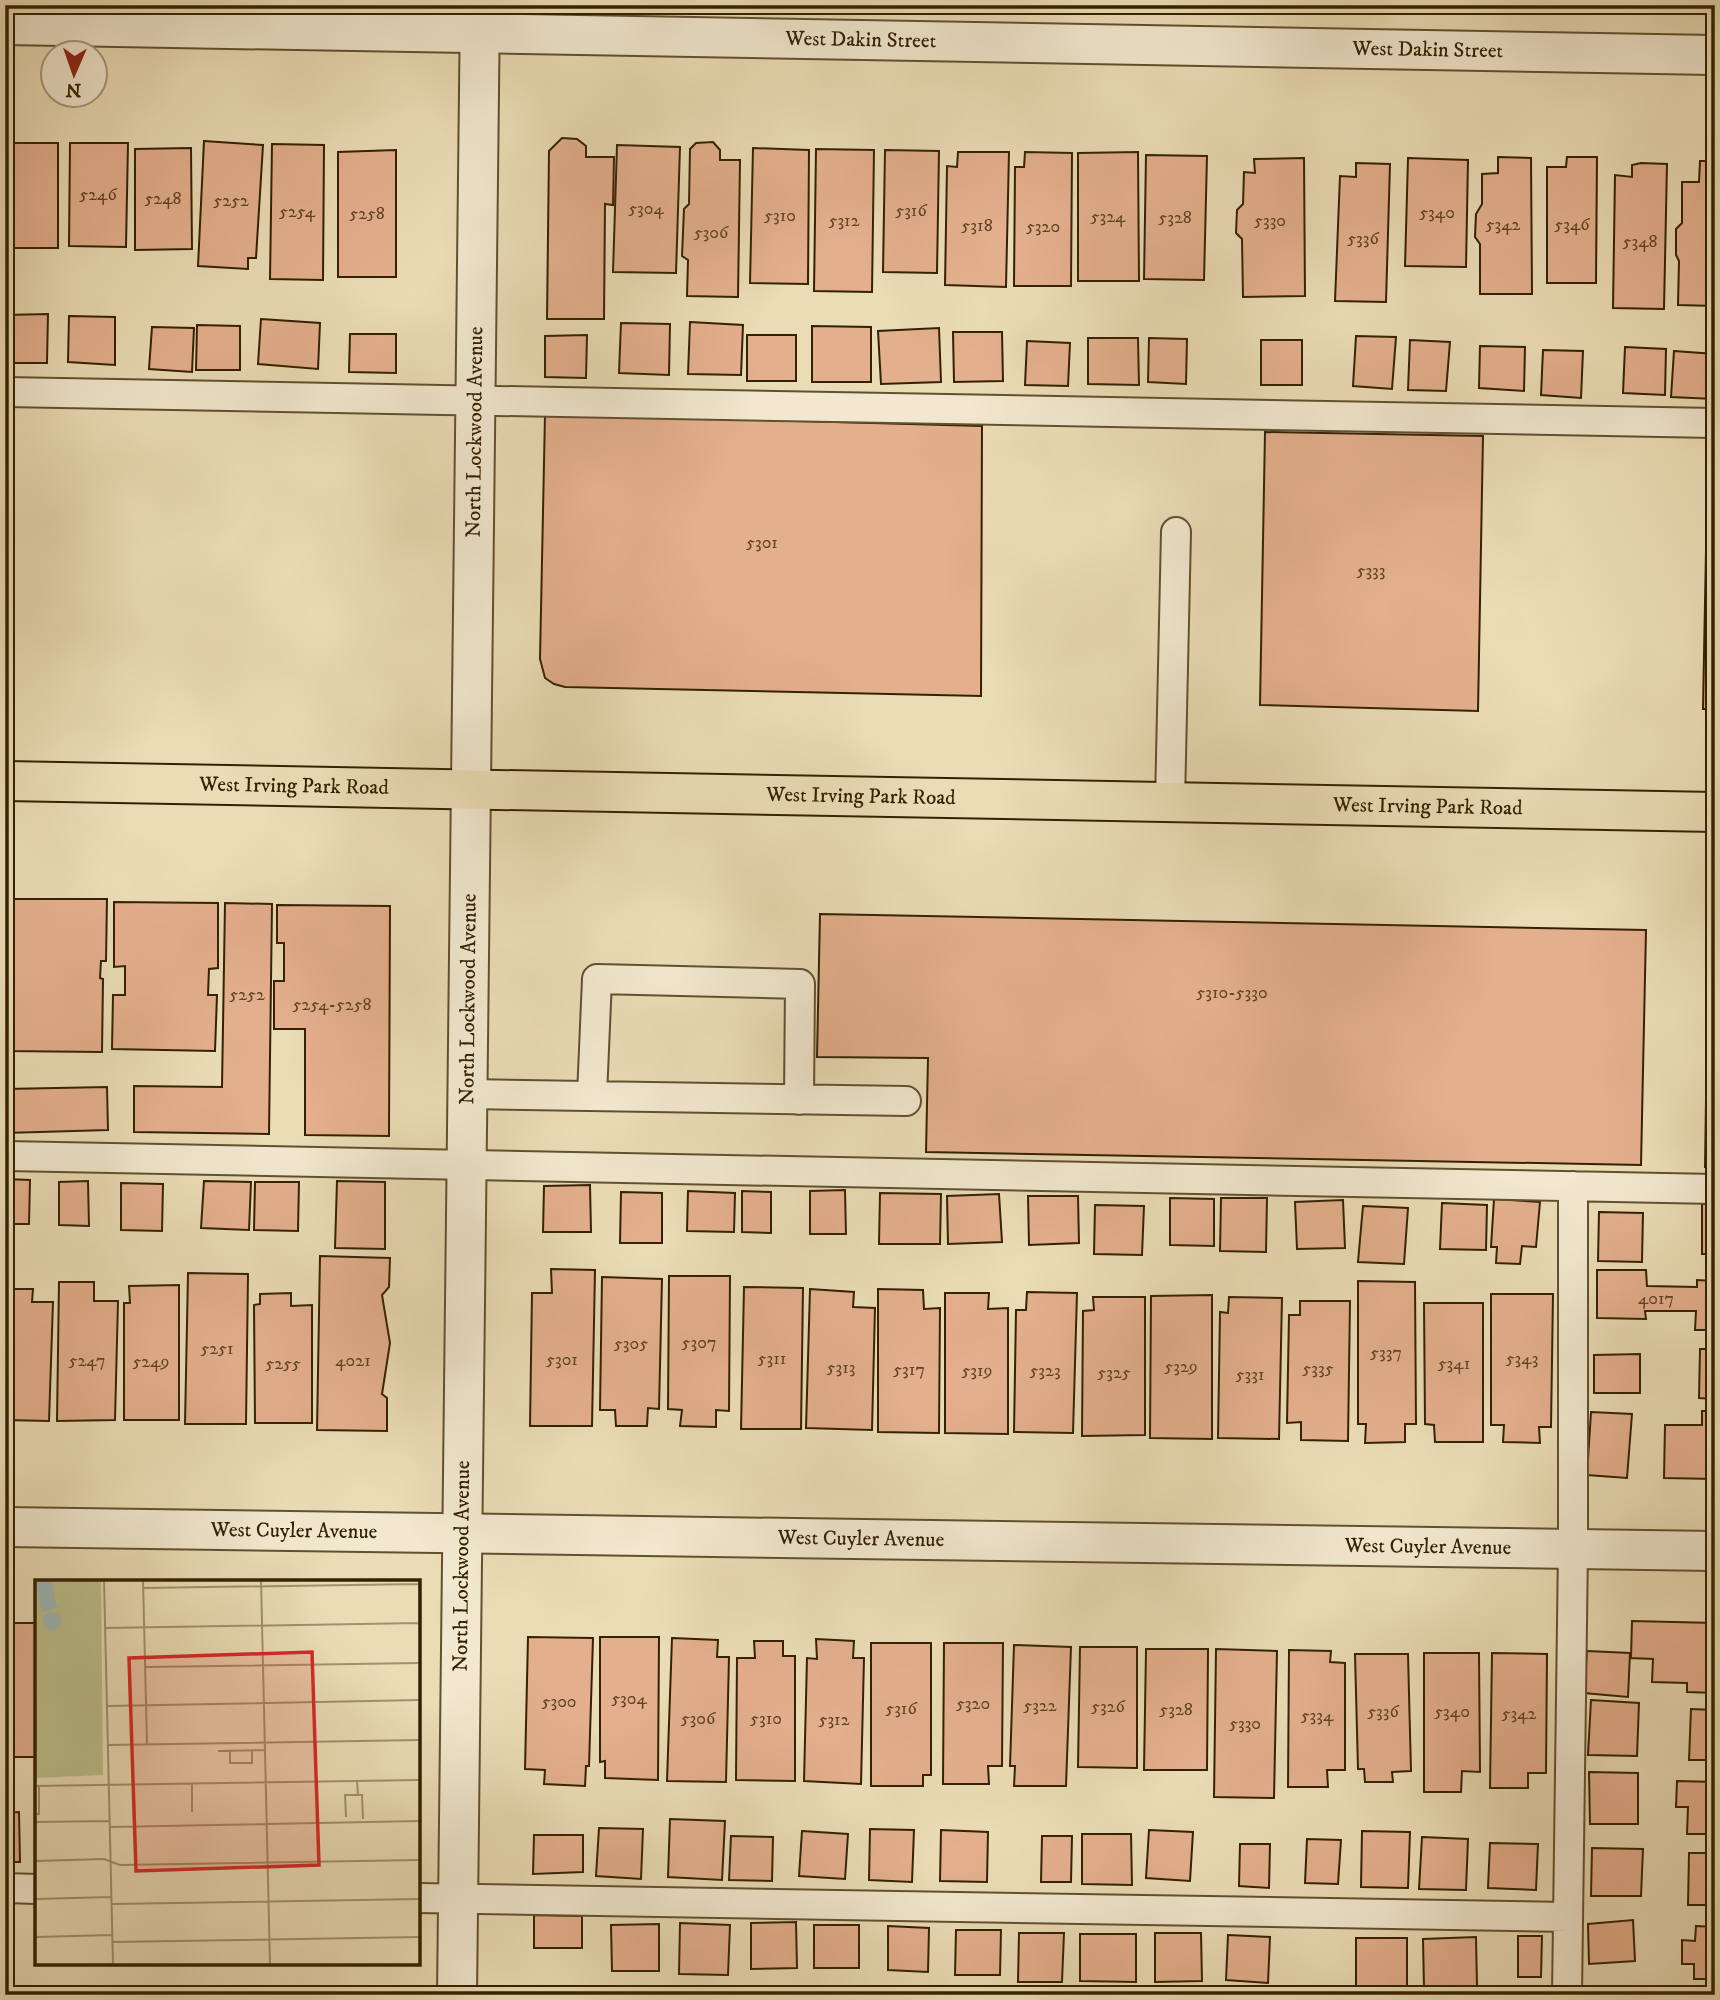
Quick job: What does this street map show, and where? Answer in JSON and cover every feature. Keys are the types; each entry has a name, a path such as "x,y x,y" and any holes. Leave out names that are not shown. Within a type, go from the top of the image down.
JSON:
{"main road":[{"name":"West Irving Park Road","path":"5,781 1715,812"}],"street":[{"name":"West Dakin Street","path":"5,25 480,20 1715,55"},
{"name":"North Lockwood Avenue","path":"457,1995 480,20"},
{"name":"West Cuyler Avenue","path":"5,1527 1715,1552"}],"lane":[{"path":"5,392 1715,423"},
{"path":"1170,802 1176,532"},
{"path":"592,1096 597,979 800,984 799,1100"},
{"path":"468,1094 906,1101"},
{"path":"5,1156 1715,1189"},
{"path":"1567,1995 1573,1549 1573,1186"},
{"path":"5,1888 35,1889"},
{"path":"420,1898 1568,1917"}],"building":[{"path":"562,138 577,139 586,146 586,157 614,157 613,205 605,204 604,319 547,319 549,151"},
{"path":"204,141 263,145 256,258 248,258 248,269 198,266"},
{"path":"713,142 720,150 720,160 740,160 738,297 687,296 688,260 682,256 684,209 689,204 690,149 696,143"},
{"path":"5,143 58,143 58,248 5,248"},
{"path":"70,143 128,143 126,247 69,246"},
{"path":"272,144 324,145 323,280 270,279"},
{"path":"617,145 680,147 676,273 613,272"},
{"path":"191,148 192,249 135,250 135,149"},
{"path":"753,148 809,150 808,284 750,283"},
{"path":"816,149 874,150 872,292 814,291"},
{"path":"396,150 396,277 338,277 338,152"},
{"path":"885,150 939,151 937,273 883,272"},
{"path":"958,152 1009,152 1006,287 945,285 947,166 957,167"},
{"path":"1025,152 1072,153 1071,286 1014,286 1015,167 1024,167"},
{"path":"1138,152 1139,281 1078,281 1078,153"},
{"path":"1146,155 1207,156 1204,280 1144,279"},
{"path":"1498,157 1531,158 1532,294 1480,294 1480,244 1475,237 1476,214 1482,204 1482,174 1498,173"},
{"path":"1567,157 1597,157 1596,283 1547,283 1547,167 1566,167"},
{"path":"1304,158 1305,296 1243,297 1242,239 1236,233 1237,210 1243,204 1244,172 1255,173 1254,159"},
{"path":"1408,158 1468,160 1466,267 1405,266"},
{"path":"1700,161 1715,161 1715,306 1678,305 1679,261 1676,255 1676,229 1682,223 1682,182 1699,182"},
{"path":"1356,163 1390,164 1386,302 1335,301 1340,176 1356,177"},
{"path":"1667,164 1664,309 1613,308 1615,175 1632,177 1632,165"},
{"path":"48,314 47,363 6,363 5,315"},
{"path":"69,316 115,317 115,365 68,362"},
{"path":"261,319 320,323 318,369 258,364"},
{"path":"690,322 743,325 741,375 688,374"},
{"path":"621,323 670,324 669,375 619,373"},
{"path":"197,325 240,326 240,370 196,370"},
{"path":"812,326 871,327 871,382 812,382"},
{"path":"152,327 194,328 192,372 149,369"},
{"path":"939,328 941,382 881,384 878,331"},
{"path":"953,332 1002,332 1003,381 954,382"},
{"path":"350,334 396,334 396,373 349,372"},
{"path":"587,335 586,378 545,377 545,336"},
{"path":"747,335 796,335 796,381 747,381"},
{"path":"1356,336 1396,337 1392,389 1353,386"},
{"path":"1088,338 1138,338 1139,385 1088,384"},
{"path":"1149,338 1187,339 1186,384 1148,382"},
{"path":"1261,340 1302,340 1302,385 1261,385"},
{"path":"1410,340 1450,342 1446,391 1408,390"},
{"path":"1027,341 1070,343 1068,386 1025,385"},
{"path":"1480,346 1525,347 1524,391 1479,388"},
{"path":"1625,347 1666,349 1665,395 1623,393"},
{"path":"1543,350 1583,351 1581,398 1541,395"},
{"path":"1674,351 1715,354 1714,399 1671,397"},
{"path":"545,414 982,426 981,696 565,687 554,684 545,678 540,659"},
{"path":"1265,432 1483,436 1478,711 1260,705"},
{"path":"1712,446 1715,446 1715,505 1709,505"},
{"path":"1706,550 1715,550 1715,709 1703,709"},
{"path":"5,899 107,899 106,961 101,961 100,978 103,979 102,1052 5,1051"},
{"path":"114,902 218,903 218,968 209,969 208,995 217,995 215,1051 112,1049 113,995 125,995 125,966 114,967"},
{"path":"225,903 272,904 269,1134 134,1132 134,1086 222,1087"},
{"path":"277,905 390,906 389,1136 305,1135 305,1029 274,1029 274,981 284,981 284,943 277,943"},
{"path":"820,914 1646,930 1641,1165 926,1152 928,1058 817,1057"},
{"path":"107,1087 108,1130 5,1133 5,1089"},
{"path":"1706,1100 1715,1100 1715,1167 1705,1167"},
{"path":"5,1179 30,1180 29,1224 5,1224"},
{"path":"88,1181 89,1226 59,1225 59,1182"},
{"path":"204,1181 251,1182 249,1230 201,1228"},
{"path":"337,1181 385,1182 385,1249 335,1248"},
{"path":"255,1182 299,1182 298,1231 254,1230"},
{"path":"121,1183 163,1184 162,1231 121,1230"},
{"path":"590,1185 591,1232 543,1232 544,1186"},
{"path":"845,1190 846,1234 810,1234 810,1191"},
{"path":"688,1191 735,1193 734,1232 687,1231"},
{"path":"742,1191 771,1192 771,1233 742,1232"},
{"path":"621,1192 662,1193 662,1243 620,1243"},
{"path":"880,1193 941,1194 940,1244 879,1244"},
{"path":"999,1194 1002,1242 948,1244 947,1196"},
{"path":"1028,1196 1078,1196 1079,1243 1029,1245"},
{"path":"1170,1198 1214,1199 1214,1246 1170,1245"},
{"path":"1221,1198 1267,1198 1266,1252 1220,1251"},
{"path":"1494,1199 1540,1202 1536,1247 1522,1246 1520,1264 1496,1263 1497,1247 1491,1247"},
{"path":"1343,1200 1345,1248 1297,1249 1295,1202"},
{"path":"1442,1203 1487,1205 1486,1250 1440,1249"},
{"path":"1702,1204 1715,1204 1715,1254 1702,1254"},
{"path":"1095,1205 1144,1206 1142,1255 1094,1254"},
{"path":"1363,1206 1408,1208 1404,1264 1358,1262"},
{"path":"1599,1212 1643,1213 1642,1262 1598,1261"},
{"path":"320,1256 390,1258 389,1287 382,1295 390,1343 382,1394 387,1398 387,1431 317,1430"},
{"path":"551,1269 595,1270 592,1426 530,1426 532,1293 552,1293"},
{"path":"1597,1270 1646,1270 1647,1286 1697,1287 1697,1280 1715,1281 1715,1330 1695,1330 1696,1311 1645,1311 1646,1319 1597,1318"},
{"path":"188,1273 248,1274 246,1424 185,1424"},
{"path":"669,1276 730,1276 729,1411 716,1410 716,1427 680,1426 682,1410 668,1409"},
{"path":"602,1277 662,1279 659,1409 648,1408 647,1426 616,1426 615,1410 600,1410"},
{"path":"1358,1281 1415,1282 1416,1424 1405,1424 1405,1442 1365,1443 1366,1424 1358,1424"},
{"path":"59,1282 94,1282 94,1301 118,1301 115,1420 57,1421"},
{"path":"179,1285 179,1420 124,1420 124,1303 130,1303 129,1286"},
{"path":"744,1287 803,1288 801,1429 741,1429"},
{"path":"5,1289 33,1289 32,1302 53,1302 49,1421 5,1420"},
{"path":"810,1289 854,1292 853,1307 875,1308 872,1430 806,1428"},
{"path":"878,1289 923,1290 924,1309 940,1308 939,1433 878,1432"},
{"path":"1027,1292 1077,1293 1073,1433 1014,1432 1016,1310 1026,1310"},
{"path":"291,1293 291,1306 312,1305 312,1423 255,1423 254,1305 260,1304 260,1294"},
{"path":"945,1293 989,1293 988,1309 1008,1308 1008,1434 945,1433"},
{"path":"1491,1294 1553,1294 1551,1427 1539,1427 1540,1443 1503,1442 1504,1425 1491,1425"},
{"path":"1212,1295 1212,1439 1150,1438 1151,1296"},
{"path":"1093,1297 1145,1297 1145,1435 1082,1436 1083,1311 1094,1310"},
{"path":"1229,1297 1282,1298 1279,1439 1218,1438 1220,1312 1228,1313"},
{"path":"1300,1301 1350,1301 1348,1441 1301,1440 1301,1422 1287,1423 1289,1315 1300,1315"},
{"path":"1424,1303 1483,1303 1483,1442 1435,1442 1434,1425 1425,1424"},
{"path":"1700,1349 1715,1349 1715,1399 1699,1398"},
{"path":"1640,1354 1640,1393 1594,1393 1594,1355"},
{"path":"1702,1411 1715,1411 1715,1479 1664,1478 1665,1425 1702,1425"},
{"path":"1591,1412 1632,1414 1627,1478 1587,1475"},
{"path":"1632,1621 1715,1623 1715,1693 1687,1692 1687,1683 1652,1682 1653,1659 1631,1658"},
{"path":"5,1623 35,1623 35,1757 5,1757"},
{"path":"528,1637 593,1638 589,1766 586,1766 585,1786 544,1784 545,1770 525,1769"},
{"path":"600,1637 659,1637 658,1780 605,1778 605,1761 600,1762"},
{"path":"672,1638 718,1640 717,1657 729,1657 726,1782 667,1781"},
{"path":"816,1639 854,1641 853,1658 864,1658 861,1784 804,1781 807,1658 817,1659"},
{"path":"754,1641 783,1641 783,1656 795,1656 795,1781 736,1780 737,1658 755,1658"},
{"path":"871,1643 931,1643 931,1775 923,1775 923,1786 871,1786"},
{"path":"944,1643 1003,1643 1002,1766 988,1766 989,1784 943,1784"},
{"path":"1014,1645 1071,1647 1066,1786 1014,1786 1015,1766 1010,1766"},
{"path":"1080,1647 1137,1647 1137,1768 1078,1767"},
{"path":"1146,1649 1208,1649 1207,1770 1144,1770"},
{"path":"1216,1649 1277,1651 1274,1798 1214,1797"},
{"path":"1289,1650 1331,1651 1330,1662 1345,1663 1345,1770 1327,1770 1328,1787 1288,1787"},
{"path":"1587,1651 1630,1653 1628,1697 1584,1693"},
{"path":"1424,1653 1479,1653 1480,1772 1462,1771 1461,1792 1424,1792"},
{"path":"1492,1653 1547,1654 1546,1773 1528,1773 1528,1788 1490,1788"},
{"path":"1355,1654 1408,1654 1411,1771 1392,1772 1393,1782 1365,1782 1364,1769 1358,1769"},
{"path":"1591,1700 1639,1703 1637,1756 1588,1755"},
{"path":"1691,1709 1715,1710 1715,1760 1689,1760"},
{"path":"1589,1772 1638,1773 1638,1824 1590,1824"},
{"path":"1677,1781 1715,1782 1715,1834 1687,1834 1688,1807 1676,1807"},
{"path":"19,1812 20,1862 5,1862 5,1813"},
{"path":"670,1819 725,1821 722,1880 668,1877"},
{"path":"599,1828 643,1829 641,1879 596,1876"},
{"path":"870,1829 914,1830 912,1882 869,1880"},
{"path":"941,1830 988,1832 987,1882 940,1881"},
{"path":"1149,1830 1193,1832 1190,1881 1146,1878"},
{"path":"802,1831 848,1834 845,1879 799,1876"},
{"path":"1362,1831 1410,1832 1408,1888 1361,1887"},
{"path":"1082,1834 1131,1834 1132,1885 1082,1884"},
{"path":"534,1835 583,1835 583,1872 533,1874"},
{"path":"731,1836 773,1837 772,1881 729,1880"},
{"path":"1042,1836 1072,1836 1071,1882 1041,1882"},
{"path":"1422,1837 1468,1839 1466,1890 1419,1889"},
{"path":"1307,1839 1341,1840 1338,1884 1305,1883"},
{"path":"1490,1843 1538,1844 1536,1890 1488,1888"},
{"path":"1240,1844 1270,1844 1269,1888 1239,1886"},
{"path":"1592,1848 1643,1849 1641,1896 1591,1896"},
{"path":"1689,1853 1715,1853 1715,1905 1688,1905"},
{"path":"14,1910 14,1955 5,1955 5,1911"},
{"path":"534,1915 582,1916 582,1948 534,1948"},
{"path":"1633,1920 1635,1961 1589,1964 1588,1924"},
{"path":"796,1922 797,1968 751,1969 751,1923"},
{"path":"680,1923 730,1925 728,1975 679,1974"},
{"path":"659,1924 659,1971 612,1971 611,1925"},
{"path":"814,1925 859,1925 859,1968 814,1968"},
{"path":"888,1926 929,1928 928,1972 888,1970"},
{"path":"1696,1926 1715,1927 1715,1979 1694,1979 1694,1964 1682,1964 1682,1940 1695,1941"},
{"path":"956,1930 1001,1930 1000,1975 955,1975"},
{"path":"1019,1933 1064,1933 1062,1982 1018,1982"},
{"path":"1155,1933 1201,1933 1202,1981 1155,1982"},
{"path":"1080,1934 1136,1934 1136,1982 1080,1981"},
{"path":"1228,1935 1270,1937 1268,1983 1226,1980"},
{"path":"1518,1936 1542,1936 1541,1977 1518,1977"},
{"path":"1476,1937 1477,1986 1424,1988 1423,1939"},
{"path":"1356,1938 1407,1938 1407,1989 1356,1988"}]}
